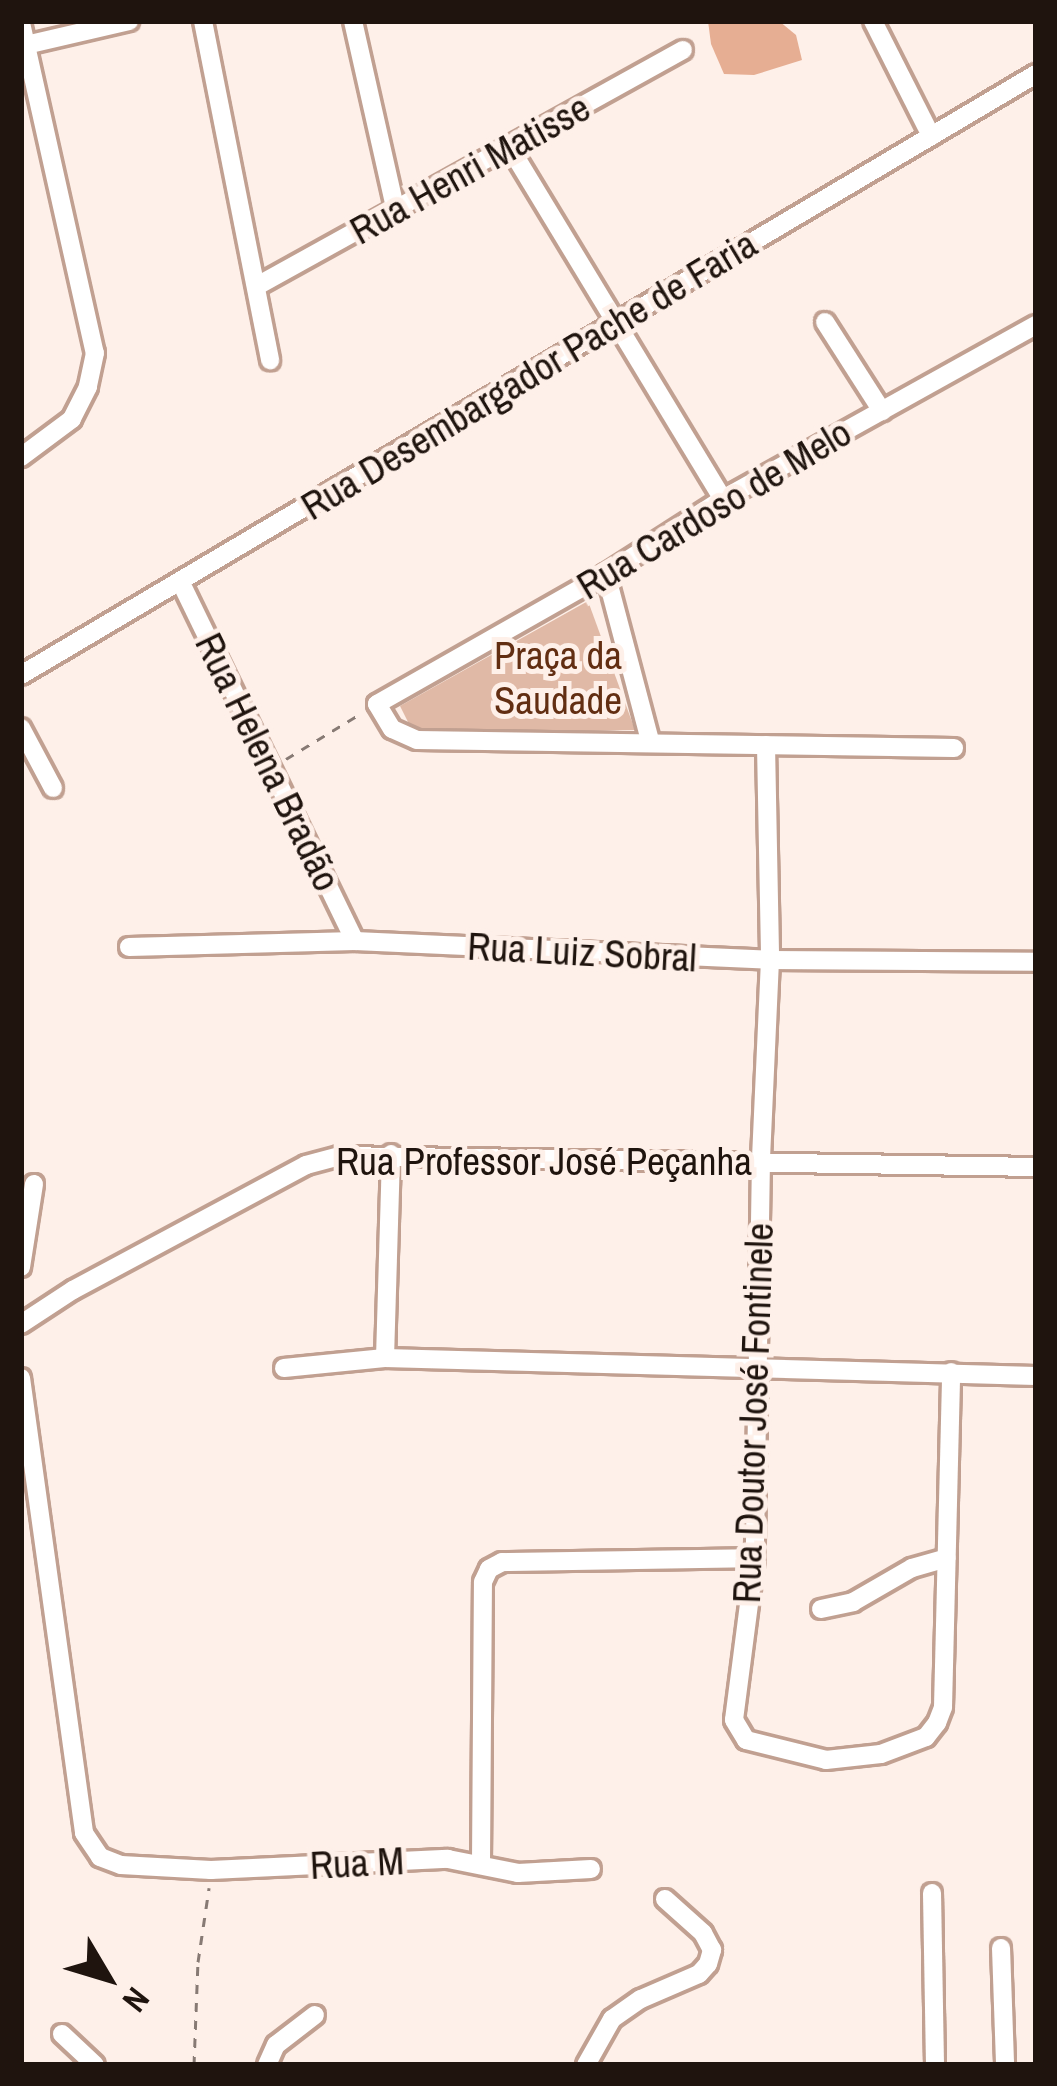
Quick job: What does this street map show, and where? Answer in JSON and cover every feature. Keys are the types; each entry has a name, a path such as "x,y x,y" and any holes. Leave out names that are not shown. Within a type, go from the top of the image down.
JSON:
{"street":[{"path":"26,45 129,21"},
{"path":"203,21 271,360"},
{"path":"353,21 396,212"},
{"path":"873,21 931,136"},
{"path":"21,23 95,353 88,387 73,418 21,457"},
{"name":"Rua Henri Matisse","path":"257,286 683,50"},
{"name":"Rua Desembargador Pache de Faria","path":"21,674 1036,74"},
{"path":"509,146 723,499"},
{"path":"825,322 882,411"},
{"name":"Rua Cardoso de Melo","path":"377,704 606,574 723,499 1036,326"},
{"path":"606,574 650,741"},
{"name":"Rua Helena Bradão","path":"181,583 355,941"},
{"path":"377,704 392,729 417,740 954,748"},
{"path":"21,728 52,788"},
{"name":"Rua Doutor José Fontinele","path":"766,745 770,960 760,1159 755,1558 734,1720 746,1740 826,1760 881,1754 926,1737 944,1707 947,1558"},
{"name":"Rua Luiz Sobral","path":"129,946 355,941 770,960 1036,962"},
{"path":"385,1358 391,1154"},
{"name":"Rua Professor José Peçanha","path":"21,1324 73,1290 306,1165 339,1156 760,1159 1036,1167"},
{"path":"21,1267 34,1184"},
{"path":"284,1368 385,1358 1036,1376"},
{"path":"820,1609 853,1602 912,1568 947,1558 951,1372"},
{"name":"Rua M","path":"21,1378 84,1832 100,1857 121,1865 212,1870 448,1858 518,1873 591,1869"},
{"path":"481,1862 483,1582 489,1569 502,1562 755,1558"},
{"path":"932,1893 935,2065"},
{"path":"586,2065 611,2019 641,1999 699,1974 708,1964 712,1950 703,1934 665,1899"},
{"path":"1001,1948 1005,2065"},
{"path":"267,2065 290,2031 315,2015"},
{"path":"62,2034 95,2065"}],"path":[{"path":"270,769 377,704"},
{"path":"194,2065 198,1962 212,1870"}],"green space":[{"name":"Praça da Saudade","path":"588,601 635,730 414,734 400,706"}],"shaded area":[{"path":"708,21 779,21 796,35 802,60 754,75 724,74 711,44"}]}
